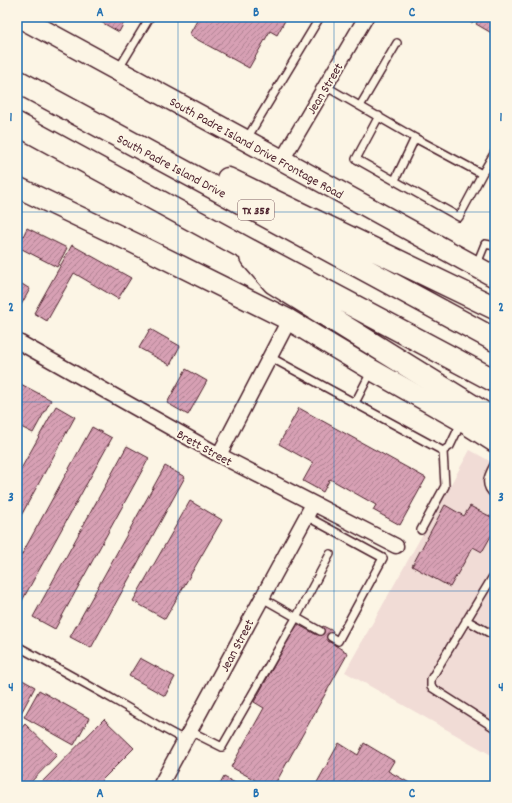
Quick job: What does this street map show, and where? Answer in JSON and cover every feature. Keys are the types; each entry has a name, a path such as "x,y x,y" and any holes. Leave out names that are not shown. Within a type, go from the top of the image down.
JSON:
{"highway":[{"path":"17,80 495,308"},
{"name":"South Padre Island Drive","path":"17,80 495,340"},
{"path":"17,124 241,246 495,381"},
{"path":"241,246 274,283 495,420"}],"main road":[{"name":"South Padre Island Drive Frontage Road","path":"19,17 495,277"},
{"path":"17,187 289,320 372,370 462,421 495,442"}],"street":[{"name":"Jean Street","path":"282,160 366,17"},
{"path":"219,455 289,320"},
{"name":"Brett Street","path":"17,341 219,455 310,510 396,546"},
{"name":"Jean Street","path":"160,786 310,510"}],"lane":[{"path":"118,70 150,17"},
{"path":"246,140 320,17"},
{"path":"360,106 397,43"},
{"path":"325,86 415,138 482,174"},
{"path":"379,116 356,159 459,217 495,152"},
{"path":"394,180 415,138"},
{"path":"476,267 485,244 495,246"},
{"path":"270,357 443,451"},
{"path":"355,403 372,370"},
{"path":"443,451 450,446 462,421"},
{"path":"421,530 445,486 443,451"},
{"path":"495,463 487,481 488,486 495,495"},
{"path":"310,510 383,558 338,641 331,637"},
{"path":"17,646 161,728 187,735 222,748 296,618 330,554"},
{"path":"495,573 431,679 431,687 495,728"},
{"path":"262,598 320,631"},
{"path":"466,620 495,636"}],"shaded area":[{"path":"470,450 495,464 495,757 345,672"}],"building":[{"path":"92,17 127,17 119,32"},
{"path":"199,17 287,17 277,35 270,31 249,68 189,35"},
{"path":"462,17 475,17 472,23"},
{"path":"480,17 495,17 495,35 476,24"},
{"path":"27,228 67,248 57,267 18,247"},
{"path":"72,245 131,278 118,299 74,273 47,321 34,313"},
{"path":"17,281 30,289 21,305 17,303"},
{"path":"150,329 180,346 170,365 139,348"},
{"path":"186,369 207,381 188,415 167,403"},
{"path":"17,382 51,400 33,433 17,425"},
{"path":"56,406 75,417 17,523 17,476"},
{"path":"299,408 426,478 400,525 373,510 376,505 330,479 323,492 303,481 313,463 279,444"},
{"path":"92,427 112,438 18,608 17,563"},
{"path":"127,446 149,458 55,629 33,617"},
{"path":"165,466 185,477 91,648 70,637"},
{"path":"190,501 222,520 165,619 133,601"},
{"path":"445,505 464,516 470,506 495,519 495,529 482,552 473,547 450,587 412,566"},
{"path":"297,624 317,635 323,626 333,631 328,641 348,653 274,786 266,786 231,767 264,708 254,702"},
{"path":"140,658 175,677 165,696 129,676"},
{"path":"17,677 35,687 20,715 17,713"},
{"path":"39,690 89,718 74,745 24,717"},
{"path":"104,719 134,748 96,786 38,786"},
{"path":"25,724 57,755 27,786 17,786 17,733"},
{"path":"339,743 358,755 364,743 394,761 388,771 415,786 315,786"},
{"path":"224,777 241,786 219,786"}]}
